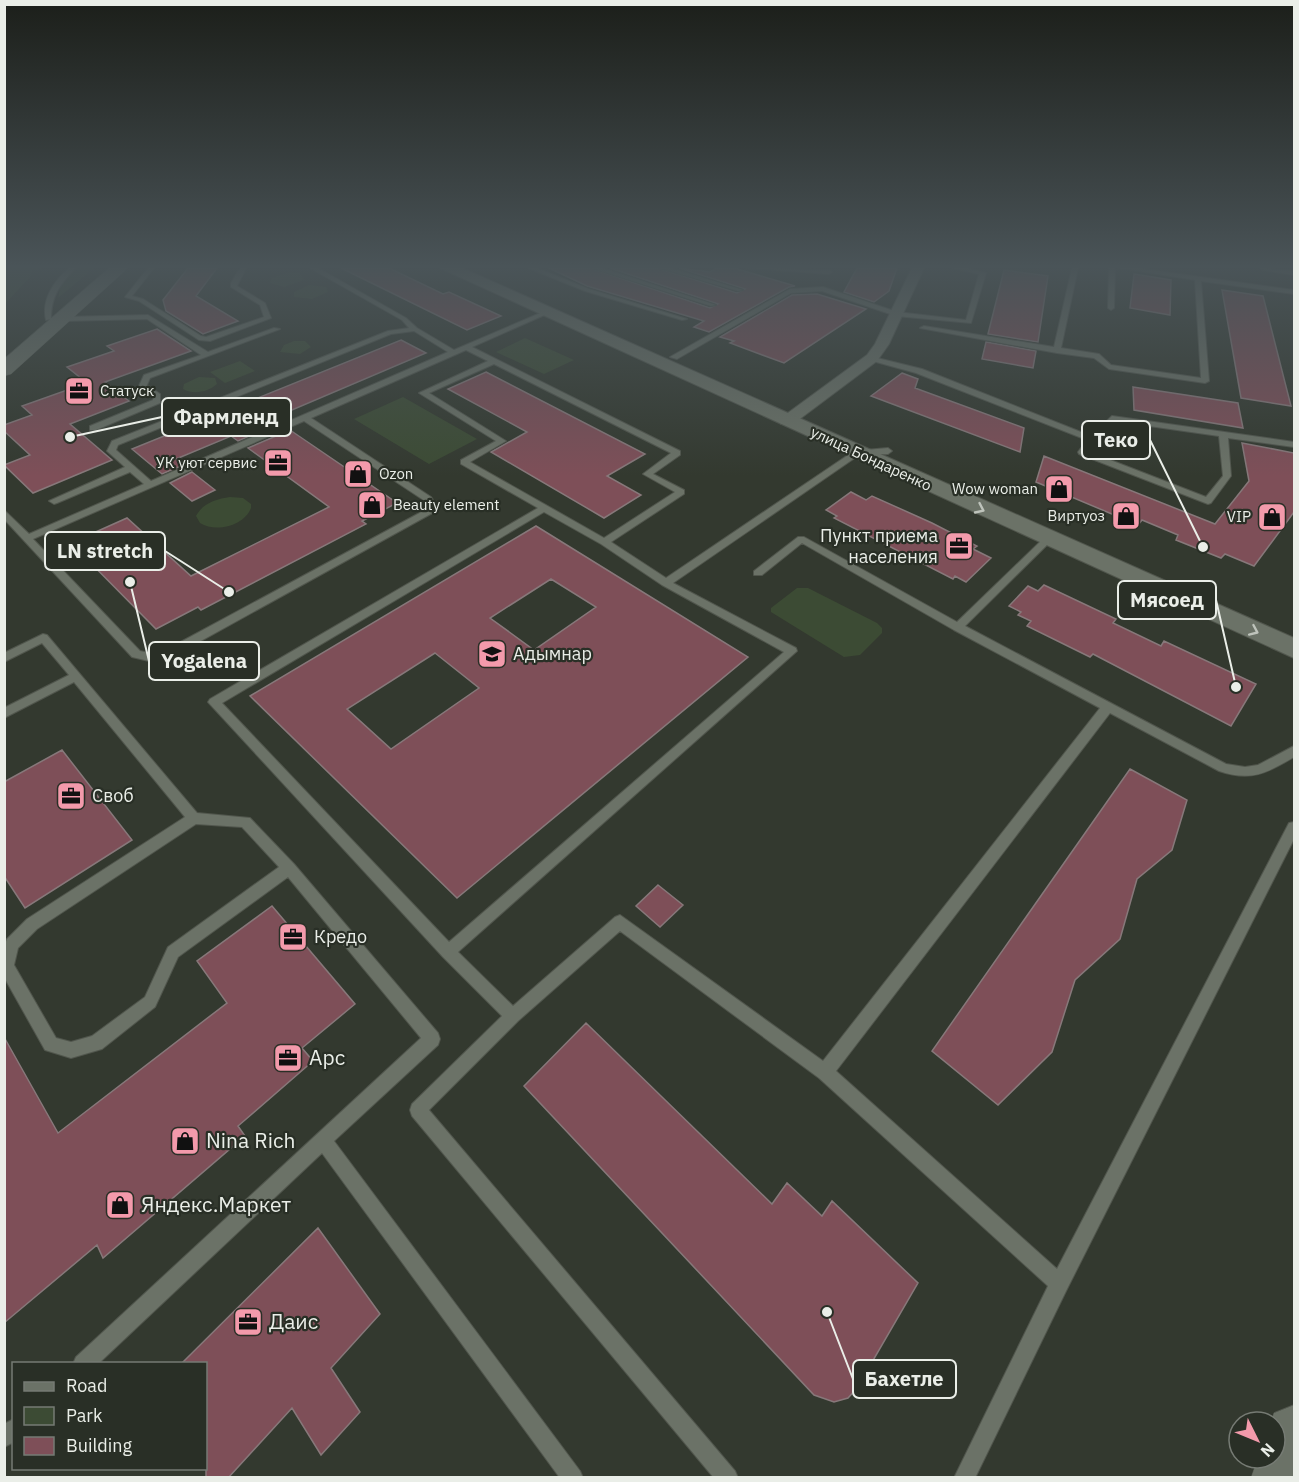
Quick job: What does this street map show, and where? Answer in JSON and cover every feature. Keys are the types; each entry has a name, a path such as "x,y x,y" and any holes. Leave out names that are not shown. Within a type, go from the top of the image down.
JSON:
{"main road":[{"path":"4,357 31,337"},
{"path":"4,370 37,337"},
{"path":"1280,1478 1294,1433"}],"street":[{"name":"улица Бондаренко","path":"607,337 793,416 888,451 1294,630"},
{"name":"улица Бондаренко","path":"628,337 674,357 793,416 857,453 1294,649"},
{"path":"793,416 872,358 885,337"}],"lane":[{"path":"181,337 207,354"},
{"path":"93,428 157,401 157,396 143,386 147,377 253,337"},
{"path":"150,484 111,451 118,441 377,337"},
{"path":"429,337 454,353"},
{"path":"27,538 150,484 179,475 304,417 489,337"},
{"path":"674,357 709,337"},
{"path":"977,337 1096,356 1109,367 1205,381 1202,337"},
{"path":"1057,351 1060,337"},
{"path":"466,347 677,453 646,474 681,492 604,542"},
{"path":"872,358 919,370 1092,440"},
{"path":"448,952 792,651 666,583 604,542 464,462 501,441 423,393 494,361"},
{"path":"4,513 136,654 156,657 175,651 431,512 433,507 428,499 304,417"},
{"path":"1223,434 1227,476 1208,501 1082,452 1112,418 1223,434 1294,445"},
{"path":"666,583 857,453 888,451"},
{"path":"54,501 131,468"},
{"path":"513,1016 448,952 214,702 544,508"},
{"path":"758,573 801,538 958,627 1223,768 1240,773 1257,772 1294,751"},
{"path":"958,627 1047,540"},
{"path":"4,658 44,638 195,818"},
{"path":"4,714 76,676"},
{"path":"825,1072 1107,708"},
{"path":"86,1362 432,1039 289,868 246,822 195,818 32,924 12,944 6,966 51,1044 71,1050 96,1043 150,1002 173,952 289,868"},
{"path":"964,1478 1059,1284 1294,827"},
{"path":"728,1478 418,1110 513,1016 620,922 825,1072 1059,1284"},
{"path":"323,1140 573,1478"}],"green space":[{"path":"525,338 574,360 544,374 496,352"},
{"path":"294,341 305,341 311,347 300,354 280,352 284,345"},
{"path":"240,361 255,371 225,383 210,372"},
{"path":"199,377 215,378 217,384 201,392 183,389 184,384"},
{"path":"403,397 477,439 429,464 354,419"},
{"path":"230,497 243,498 251,504 251,508 242,519 229,526 221,527 206,526 200,523 196,516 202,508 215,500"},
{"path":"797,588 808,588 877,623 882,628 882,633 860,655 844,657 771,612 771,608"}],"building":[{"path":"133,337 170,337 191,351 105,382 129,401 70,424 112,460 33,493 4,465 30,455 4,431 4,425 32,415 22,406 87,383 67,367 114,351 107,346"},
{"path":"721,337 823,337 784,363 730,343 734,341"},
{"path":"1008,337 1039,337 1038,342"},
{"path":"1230,337 1273,337 1291,406 1241,398"},
{"path":"401,340 426,353 273,418 279,423 238,441 231,436 176,459 183,465 162,474 132,449"},
{"path":"986,342 1036,351 1033,368 982,359"},
{"path":"486,372 645,454 607,476 641,495 604,518 491,452 527,432 448,389"},
{"path":"902,373 918,379 915,388 1024,428 1020,452 871,396"},
{"path":"1133,387 1238,403 1243,428 1134,410"},
{"path":"290,430 397,503 362,521 366,524 201,610 198,607 156,629 71,543 127,518 191,576 329,507 248,448"},
{"path":"1242,443 1294,453 1294,512 1254,566 1225,554 1221,558 1176,540 1178,535 1142,520 1138,525 1036,482 1044,456 1215,524 1249,481"},
{"path":"192,472 215,490 192,501 170,483"},
{"path":"851,492 866,500 872,496 932,523 977,546 973,549 991,558 966,582 955,576 953,579 834,518 837,516 826,510"},
{"path":"536,526 748,657 457,898 250,696","holes":["551,579 596,607 534,650 490,618","435,653 479,688 391,749 347,709"]},
{"path":"1044,585 1116,619 1113,623 1161,646 1164,641 1256,684 1231,726 1093,654 1090,657 1027,626 1031,621 1018,615 1021,612 1009,606 1028,586 1038,591"},
{"path":"62,750 132,840 25,908 4,876 4,782"},
{"path":"1130,769 1187,800 1172,850 1137,879 1120,939 1075,980 1052,1052 998,1105 932,1051"},
{"path":"658,885 683,905 660,927 636,906"},
{"path":"272,906 355,1004 302,1048 313,1061 238,1126 245,1136 103,1258 97,1245 4,1323 4,1037 58,1133 227,1003 197,961"},
{"path":"586,1023 772,1204 787,1183 822,1216 832,1201 918,1283 857,1388 848,1398 834,1402 814,1395 524,1086"},
{"path":"318,1228 380,1314 331,1368 360,1412 321,1455 292,1408 228,1478 206,1478 207,1362 183,1362"}],"place":[{"name":"Статуск","path":"79,391"},
{"name":"Фармленд","path":"70,437"},
{"name":"УК уют сервис","path":"278,463"},
{"name":"Ozon","path":"358,474"},
{"name":"Wow woman","path":"1059,489"},
{"name":"Beauty element","path":"372,505"},
{"name":"Виртуоз","path":"1126,516"},
{"name":"VIP","path":"1272,517"},
{"name":"Пункт приема населения","path":"959,546"},
{"name":"Теко","path":"1203,547"},
{"name":"Yogalena","path":"130,582"},
{"name":"LN stretch","path":"229,592"},
{"name":"Адымнар","path":"492,654"},
{"name":"Мясоед","path":"1236,687"},
{"name":"Своб","path":"71,796"},
{"name":"Кредо","path":"293,937"},
{"name":"Арс","path":"288,1058"},
{"name":"Nina Rich","path":"185,1141"},
{"name":"Яндекс.Маркет","path":"120,1205"},
{"name":"Бахетле","path":"827,1312"},
{"name":"Даис","path":"248,1322"}]}
